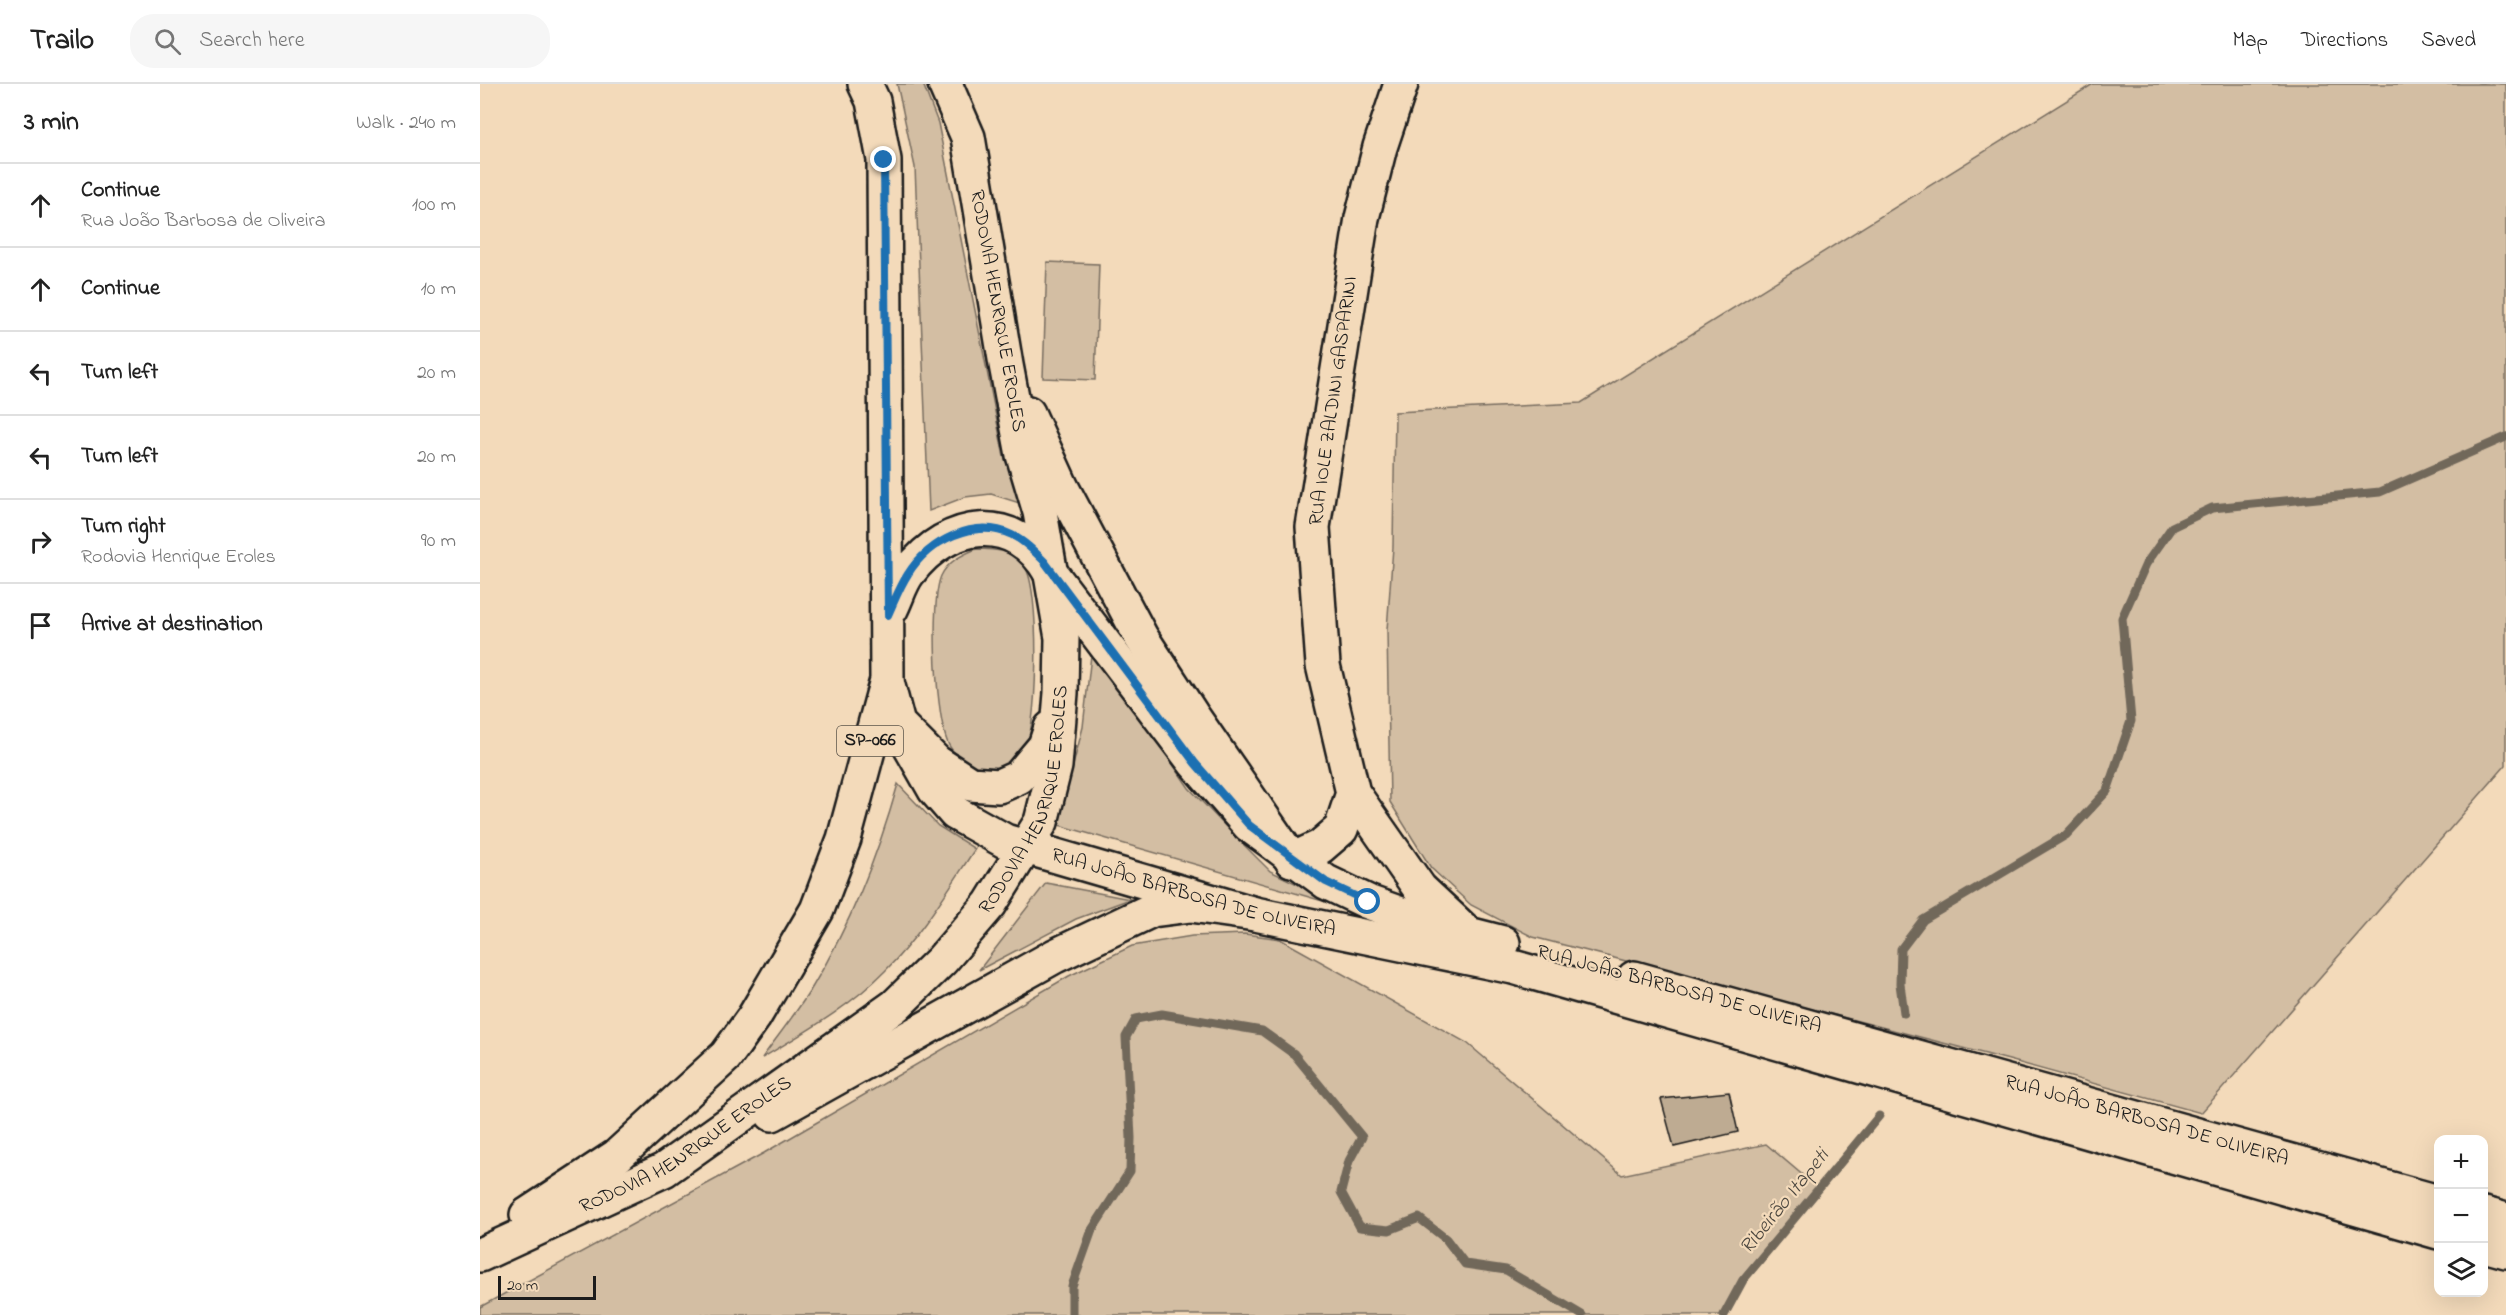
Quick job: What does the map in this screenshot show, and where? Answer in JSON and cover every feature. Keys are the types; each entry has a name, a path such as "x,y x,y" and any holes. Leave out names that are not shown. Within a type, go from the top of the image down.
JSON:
{"main road":[{"name":"RODOVIA HENRIQUE EROLES","path":"480,1246 617,1156 726,1056 754,1017 817,910 844,839 887,680 884,160 873,101 865,84"},
{"name":"RODOVIA HENRIQUE EROLES","path":"480,1255 664,1170 895,1006 942,960 990,904 1041,822 1054,766 1061,693 1062,638 1040,512 1023,454 1006,365 968,137 945,84"},
{"name":"RUA IOLE ZALDINI GASPARINI","path":"1401,84 1380,147 1362,218 1313,527 1323,664 1353,793 1419,889 1468,935"},
{"path":"1006,365 1062,488 1141,637 1191,716 1292,860 1320,847 1341,829 1353,793"},
{"name":"RUA JOÃO BARBOSA DE OLIVEIRA","path":"888,615 909,572 934,547 952,535 971,529 1011,534 1027,544 1044,561 1195,763 1249,825 1292,860 1326,882 1368,902 1468,935 1974,1071 2434,1201"},
{"name":"RUA JOÃO BARBOSA DE OLIVEIRA","path":"887,680 898,724 925,774 955,813 980,830 1026,848 1255,914 1513,967 2434,1231"},
{"path":"898,724 936,762 970,784 999,786 1019,777 1034,763 1045,746 1061,693"},
{"path":"664,1170 826,1084 1054,956 1152,910 1191,905 1255,914"},
{"path":"2488,1215 2506,1221"},
{"path":"2488,1246 2506,1251"}],"shaded area":[{"path":"897,84 923,84 938,123 1004,457 1026,505 991,494 965,497 929,511 915,167"},
{"path":"2093,84 2506,84 2506,765 2201,1113 2009,1060 1533,937 1471,905 1431,868 1390,802 1387,630 1393,547 1395,412 1581,403"},
{"path":"1047,262 1099,264 1095,380 1043,378"},
{"path":"976,549 1004,552 1021,561 1030,580 1033,600 1036,654 1031,729 1027,743 1020,753 1011,762 994,769 972,765 961,759 950,747 945,734 938,689 935,635 941,576 951,562"},
{"path":"1092,646 1189,788 1228,829 1270,871 1347,908 1052,823 1070,777 1083,727"},
{"path":"898,784 938,826 975,849 922,928 885,971 857,996 811,1029 762,1058 807,995 840,938 882,837"},
{"path":"1046,883 1130,899 1076,919 979,970"},
{"path":"1245,934 1280,939 1467,1043 1622,1175 1766,1144 1818,1188 1743,1280 1724,1315 480,1315 480,1307 764,1153 1069,976 1132,946 1192,936"}],"building":[{"path":"1729,1092 1738,1132 1674,1147 1661,1099"}],"waterway":[{"path":"1904,1013 1900,984 1901,949 1923,920 2066,835 2107,791 2131,721 2122,618 2146,564 2172,527 2212,508 2380,492 2506,437"},
{"name":"Ribeirão Itapeti","path":"1072,1315 1072,1286 1092,1230 1130,1171 1131,1138 1126,1037 1136,1019 1162,1014 1262,1031 1294,1054 1362,1137 1349,1161 1341,1192 1360,1227 1389,1230 1419,1218 1446,1239 1465,1264 1506,1270 1582,1315"},
{"name":"Ribeirão Itapeti","path":"1724,1315 1743,1280 1879,1116"}],"route":[{"path":"884,160 888,615 909,572 934,547 952,535 971,529 995,530 1011,534 1027,544 1044,561 1195,763 1249,825 1292,860 1326,882 1368,902"}]}
